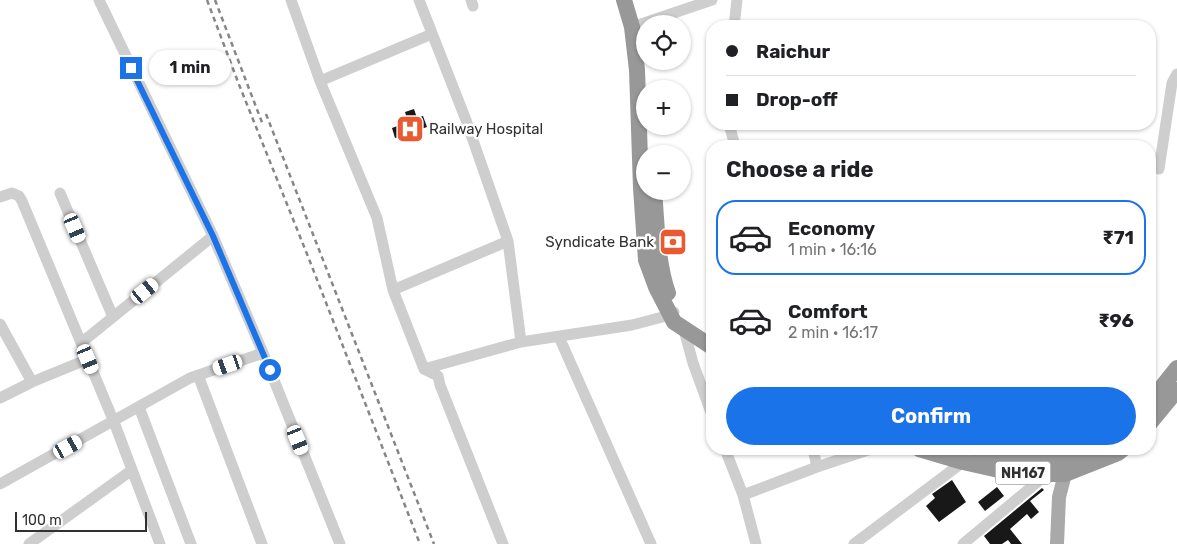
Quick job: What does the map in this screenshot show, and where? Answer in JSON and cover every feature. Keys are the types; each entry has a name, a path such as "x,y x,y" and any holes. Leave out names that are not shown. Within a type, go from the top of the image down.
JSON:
{"highway":[{"path":"624,0 632,27 637,70 641,188 646,260 656,287 673,313 706,335"},
{"path":"634,0 639,15"},
{"path":"655,200 662,270 674,322 706,343"},
{"path":"1156,394 1177,368"},
{"path":"1156,416 1177,390"},
{"name":"NH167","path":"961,455 1064,468 1086,455"},
{"name":"NH167","path":"961,455 1012,473 1047,474 1111,455"}],"main road":[{"path":"1058,544 1059,497 1064,468"}],"street":[{"path":"99,0 213,236 263,353 340,544"},
{"path":"291,0 320,80 377,218 393,290 424,369 438,376 503,544"},
{"path":"420,0 466,120 508,241 520,342"},
{"path":"668,15 712,0"},
{"path":"735,20 737,0"},
{"path":"320,80 432,34"},
{"path":"1159,169 1172,83 1177,74"},
{"path":"0,197 12,192 19,196 22,201 114,422 160,544"},
{"path":"60,193 113,317"},
{"path":"81,344 213,236"},
{"path":"393,290 508,241"},
{"path":"424,369 520,342 632,325 673,313"},
{"path":"0,324 3,338 32,382"},
{"path":"684,330 693,363 706,398"},
{"path":"559,337 650,544"},
{"path":"0,484 198,375 263,353"},
{"path":"0,398 32,382 88,359"},
{"path":"198,375 262,544"},
{"path":"139,407 191,544"},
{"path":"727,455 743,495 756,544"},
{"path":"814,455 817,467"},
{"path":"743,495 853,455"},
{"path":"854,544 961,455"},
{"path":"29,544 132,470"},
{"path":"963,544 1047,474"}],"building":[{"path":"414,109 417,118 423,116 427,127 395,138 392,128 408,122 405,112"},
{"path":"952,480 966,502 939,522 926,506 935,498 932,494"},
{"path":"997,487 1004,496 985,511 978,502"},
{"path":"1042,488 1044,490 1030,501 1039,512 1031,519 1027,514 1010,529 1022,544 1011,544 1008,540 1002,544 990,544 984,536"}],"railway":[{"path":"207,0 420,544"},
{"path":"215,0 263,125"},
{"path":"266,114 434,544"}],"place":[{"name":"Railway Hospital","path":"410,129"},
{"name":"Syndicate Bank","path":"673,242"}],"route":[{"path":"131,68 213,236 270,370"}]}
